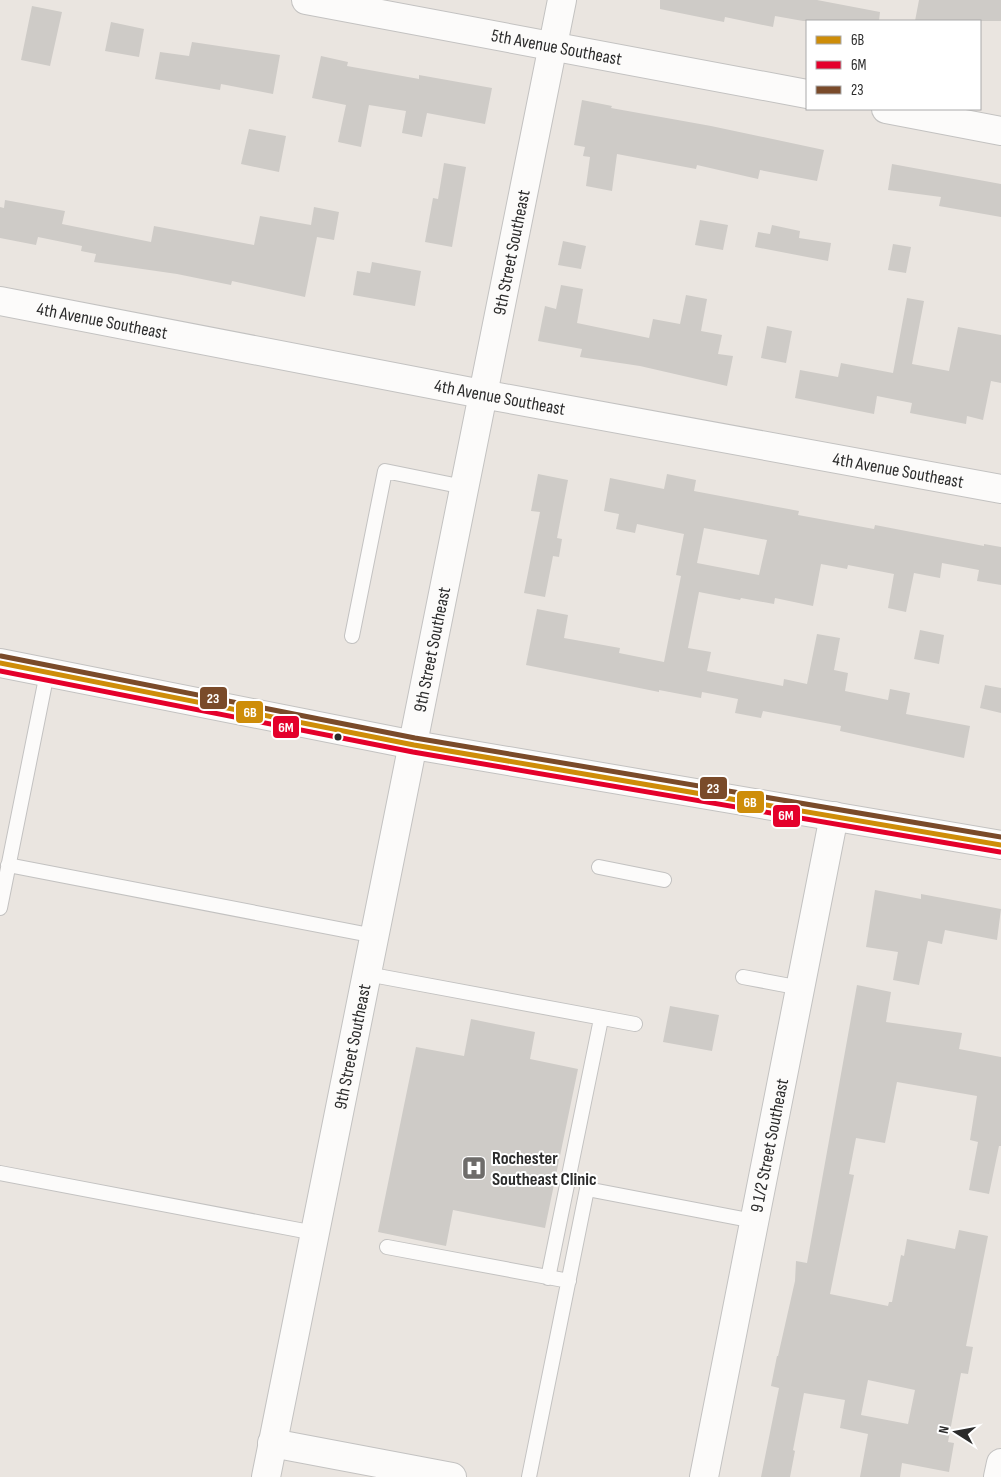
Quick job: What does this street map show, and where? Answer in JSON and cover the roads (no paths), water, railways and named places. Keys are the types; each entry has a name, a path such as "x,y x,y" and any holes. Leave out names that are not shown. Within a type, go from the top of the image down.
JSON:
{"street":[{"name":"5th Avenue Southeast","path":"306,0 806,94"},
{"name":"9th Street Southeast","path":"266,1477 562,0"},
{"path":"891,110 1001,131"},
{"name":"4th Avenue Southeast","path":"0,301 482,394 1001,489"},
{"path":"0,664 414,746 1001,845"},
{"name":"9 1/2 Street Southeast","path":"704,1477 834,816"},
{"path":"272,1443 452,1477"},
{"path":"998,1477 1001,1463"}],"lane":[{"path":"352,636 385,471 464,486"},
{"path":"0,908 46,673"},
{"path":"8,865 375,936"},
{"path":"599,867 664,880"},
{"path":"367,974 635,1024"},
{"path":"743,977 801,988"},
{"path":"548,1278 601,1019"},
{"path":"0,1173 315,1233"},
{"path":"529,1477 587,1189 754,1221"},
{"path":"388,1247 569,1281"}],"place":[{"name":"Rochester Southeast Clinic","path":"474,1168"}]}
